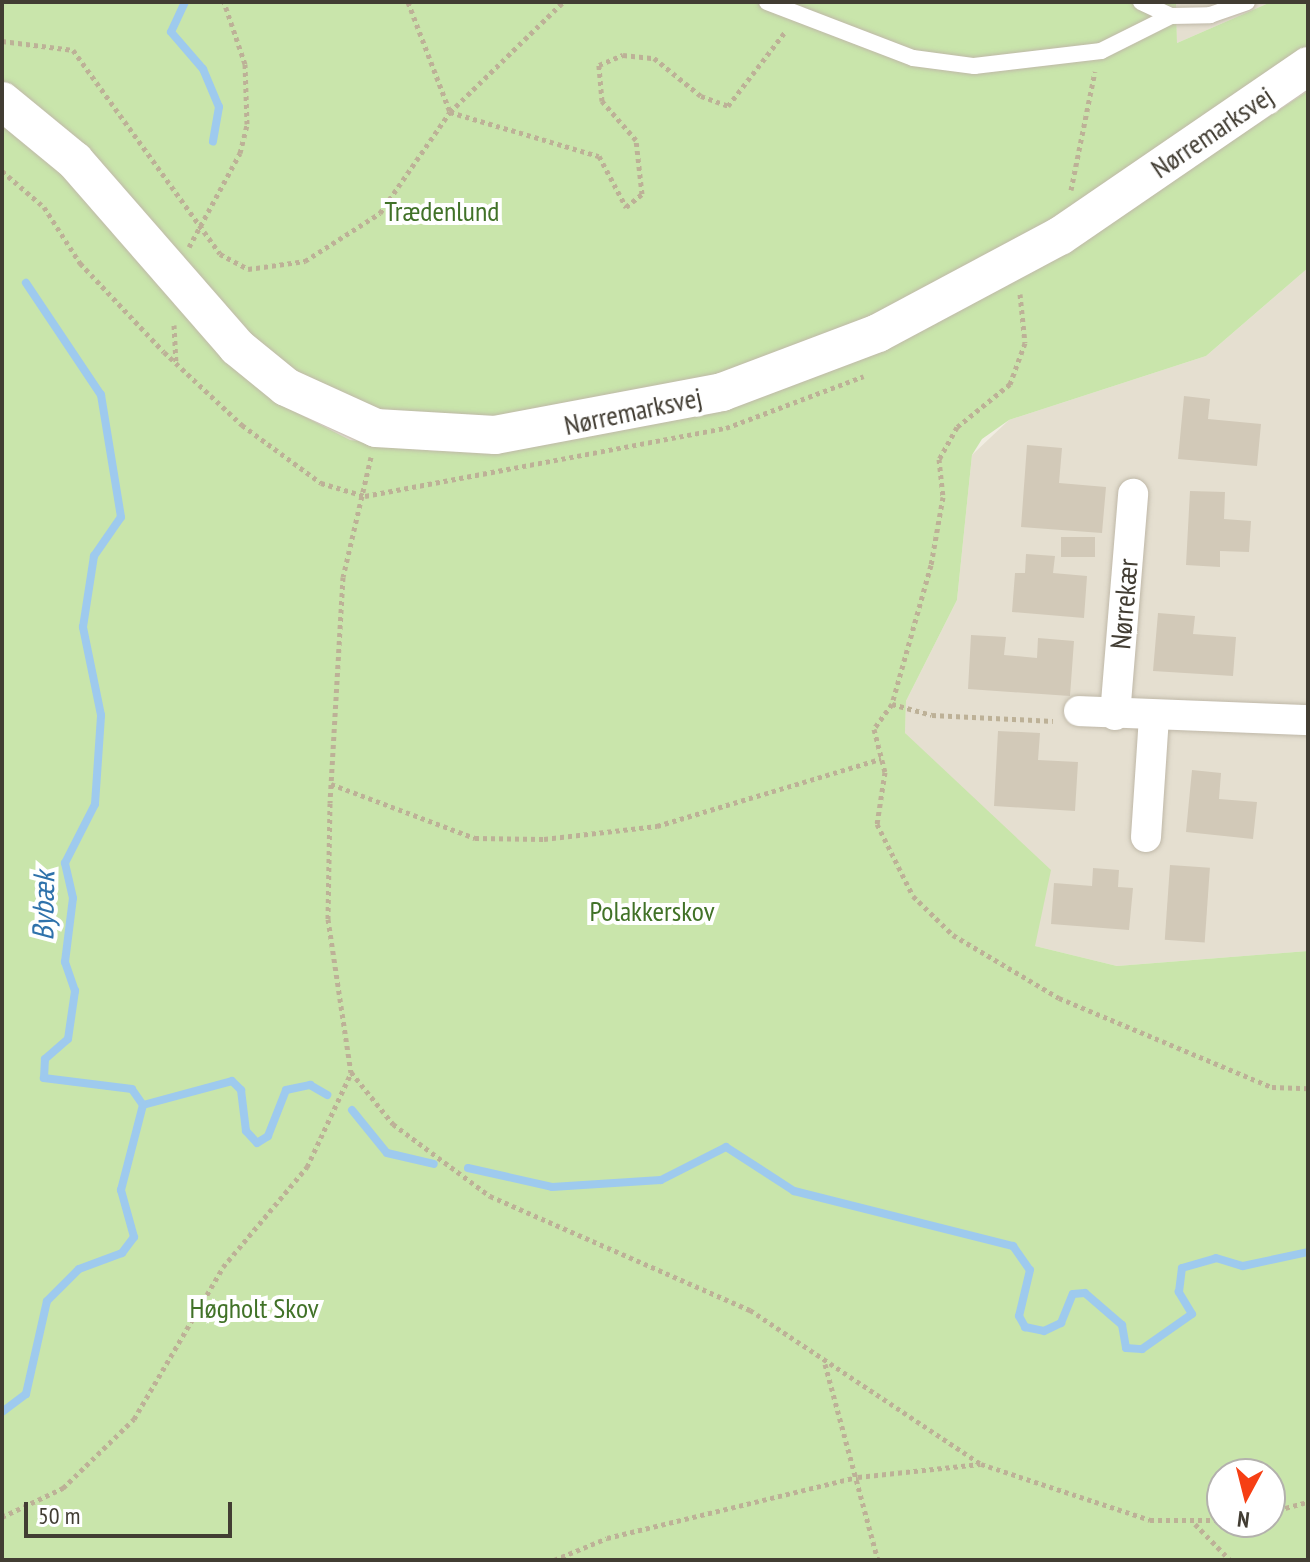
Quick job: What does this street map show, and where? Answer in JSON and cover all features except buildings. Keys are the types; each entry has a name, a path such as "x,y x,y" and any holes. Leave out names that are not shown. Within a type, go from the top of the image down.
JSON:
{"street":[{"name":"Nørremarksvej","path":"2,101 75,161 172,278 286,387 376,428 495,435 722,392 878,333 1060,236 1308,66"},
{"name":"Nørrekær","path":"1115,715 1133,494"},
{"path":"1079,711 1154,717 1308,720"},
{"path":"1146,837 1154,717"}],"lane":[{"path":"767,2 796,16 913,58 974,66 1101,51 1171,16 1210,15 1247,2"},
{"path":"1141,2 1171,16"}],"path":[{"path":"172,278 240,153 247,124 245,64 224,2"},
{"path":"408,2 450,112"},
{"path":"2,41 73,50 220,254 248,269 305,261 380,213 450,112 563,2"},
{"path":"450,112 599,156 615,194 632,207 642,194 636,140 602,101 599,65 623,55 654,58 701,96 728,106 796,16"},
{"path":"1060,236 1101,51"},
{"path":"2,171 30,191 80,263 143,330 242,425 321,483 365,496 726,428 868,374"},
{"path":"1006,300 1033,285"},
{"path":"1020,293 1025,343 1010,384 957,427 939,459 943,497 931,565 892,704 874,729 881,759 877,824 913,896 953,935 1059,998 1272,1087 1308,1088"},
{"path":"376,428 365,496 343,577 331,784 328,919 351,1072 393,1124 490,1196 750,1310 825,1363 981,1464 1076,1500 1194,1524 1206,1522"},
{"path":"892,704 932,715 1073,722 1079,711"},
{"path":"331,784 475,838 544,839 657,826 881,759"},
{"path":"2,1517 63,1488 134,1419 223,1267 307,1167 351,1072"},
{"path":"825,1363 878,1560"},
{"path":"554,1560 607,1538 858,1477 981,1464"},
{"path":"1286,1508 1308,1502"},
{"path":"1194,1524 1230,1560"}],"shaded area":[{"path":"1176,2 1271,2 1177,43"},
{"path":"1308,268 1308,951 1117,966 1035,946 905,733 906,701 957,600 972,455 1009,420 1206,356"}],"green space":[{"name":"Trædenlund","path":"2,2 1176,2 1177,43 1271,2 1308,2 1308,51 1043,230 850,329 727,375 487,422 364,411 281,368 2,84"},
{"path":"1308,91 1308,268 1206,356 1009,420 982,439 972,455 957,600 906,701 905,733 1051,870 1035,946 1117,966 1308,951 1308,1560 2,1560 2,120 41,152 280,404 350,440 435,451 485,449 927,327 1050,260"}],"waterway":[{"name":"Bybæk","path":"185,2 171,32 203,69 219,107 213,141"},
{"name":"Bybæk","path":"2,1412 26,1394 47,1301 79,1269 122,1253 134,1237 121,1190 143,1105 132,1089 44,1078 45,1059 68,1039 75,991 65,962 73,898 65,863 95,804 101,715 83,627 94,556 121,517 101,395 26,283"},
{"path":"143,1105 232,1081 241,1090 246,1131 257,1143 268,1136 286,1090 310,1085 327,1095"},
{"path":"352,1110 387,1153 434,1164"},
{"path":"468,1168 552,1187 661,1180 726,1147 794,1191 1013,1246 1030,1270 1019,1316 1025,1327 1044,1331 1061,1323 1073,1294 1085,1293 1122,1325 1126,1348 1142,1349 1192,1314 1179,1292 1182,1268 1216,1258 1243,1266 1308,1252"}],"park label":[{"name":"Polakkerskov","path":"652,911"},
{"name":"Høgholt Skov","path":"254,1308"}]}
